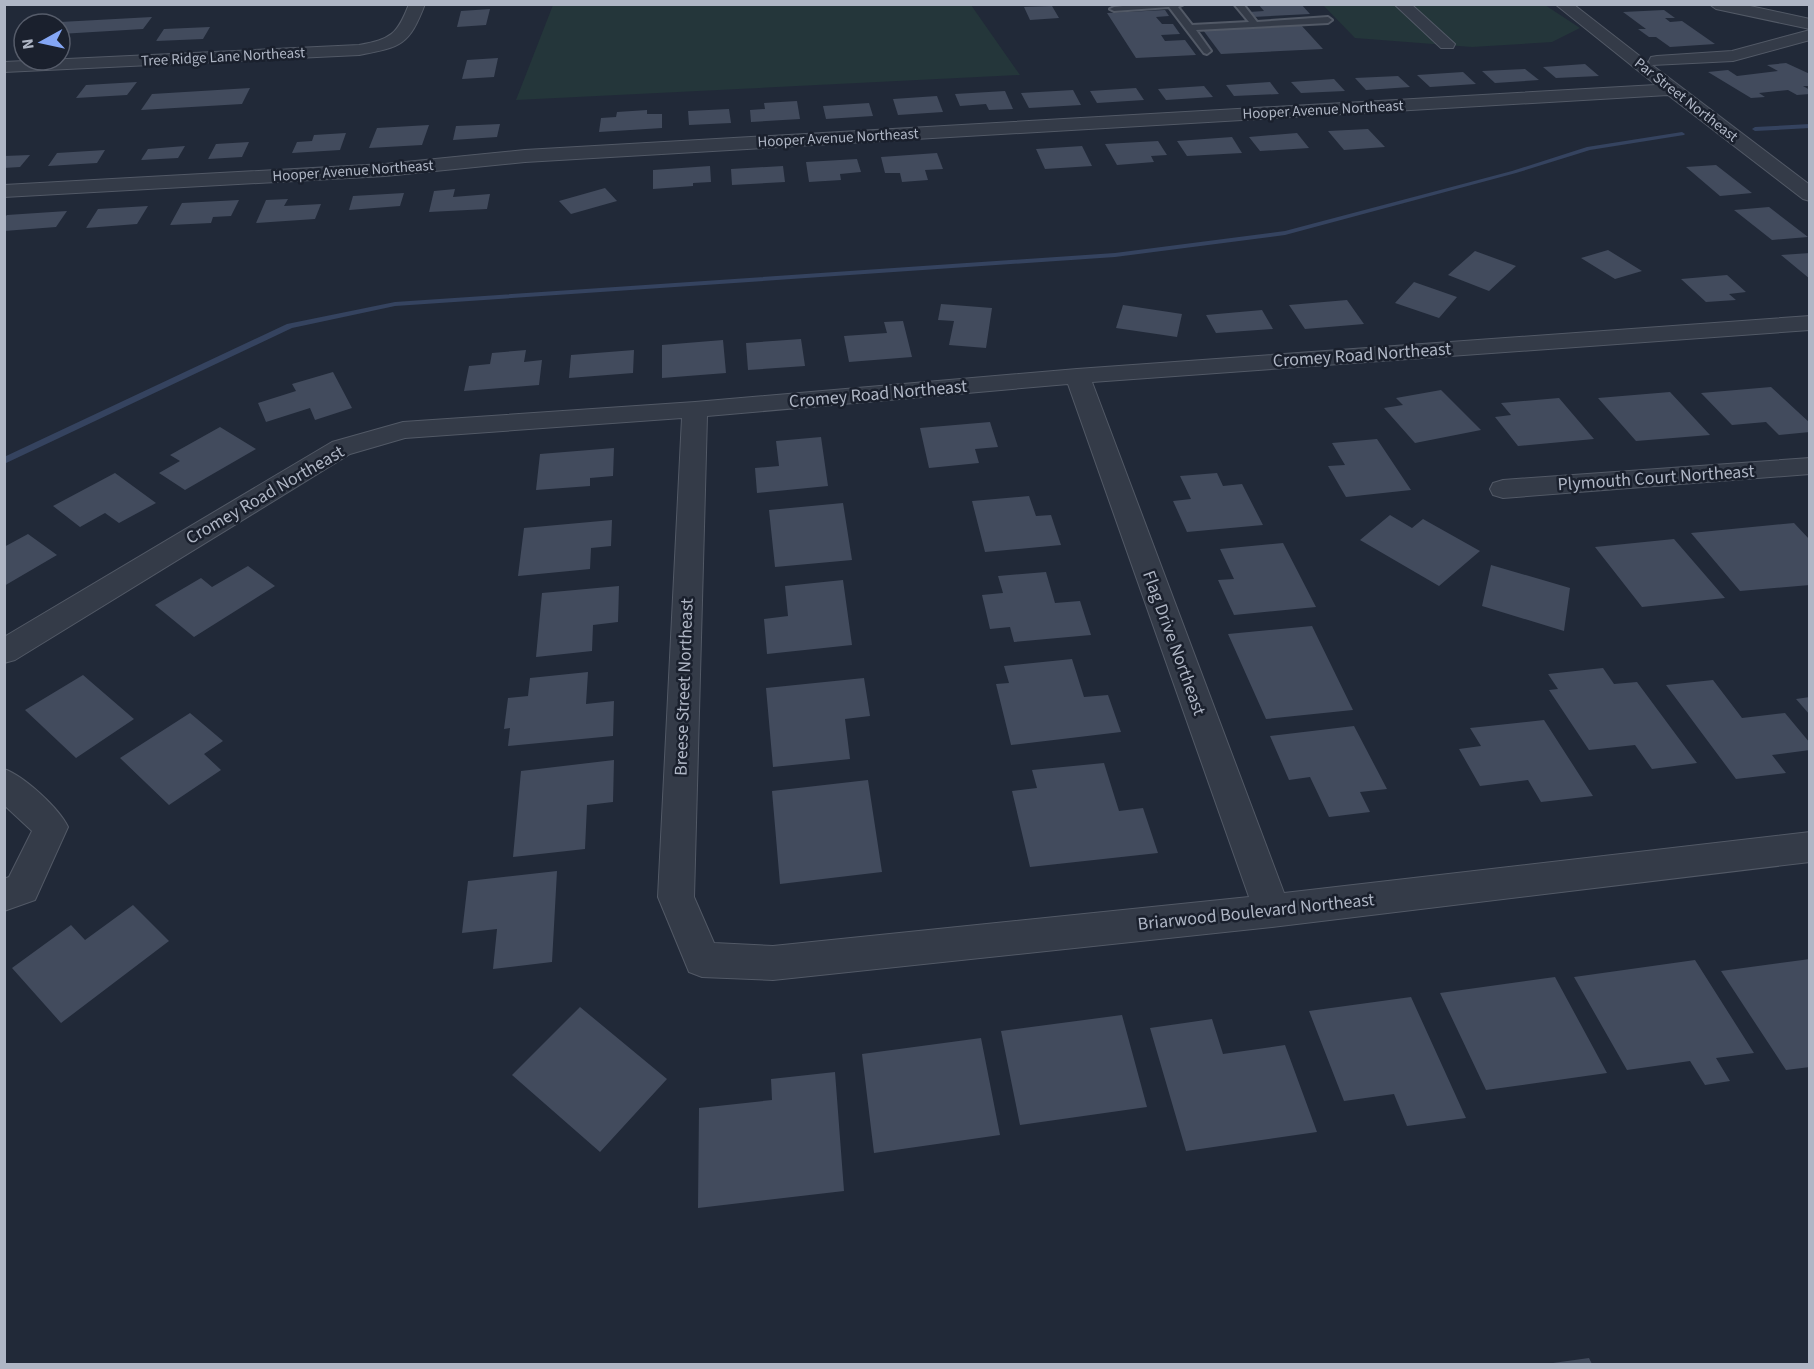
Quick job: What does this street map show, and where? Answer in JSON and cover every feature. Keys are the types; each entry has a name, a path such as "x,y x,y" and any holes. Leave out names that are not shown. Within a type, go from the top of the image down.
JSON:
{"street":[{"name":"Tree Ridge Lane Northeast","path":"4,67 359,50 389,44 406,33 417,4"},
{"path":"1401,4 1447,44"},
{"name":"Par Street Northeast","path":"1562,4 1809,195"},
{"path":"1704,4 1770,47"},
{"path":"1716,4 1809,24"},
{"path":"1657,61 1732,56 1809,35"},
{"name":"Hooper Avenue Northeast","path":"4,191 385,170 537,155 1672,89"},
{"name":"Cromey Road Northeast","path":"4,652 341,448 403,430 695,410 1077,376 1809,323"},
{"name":"Flag Drive Northeast","path":"1077,376 1272,911"},
{"name":"Breese Street Northeast","path":"695,410 676,897 702,960"},
{"name":"Plymouth Court Northeast","path":"1503,489 1809,466"},
{"path":"4,783 51,827 22,889 4,896"},
{"name":"Briarwood Boulevard Northeast","path":"702,960 773,963 1272,911 1809,847"}],"lane":[{"path":"1114,9 1180,4"},
{"path":"1238,4 1255,24"},
{"path":"1172,5 1207,51"},
{"path":"1190,28 1328,20"}],"shaded area":[{"path":"553,5 971,5 1020,75 516,100"},
{"path":"1323,5 1545,5 1580,28 1552,42 1472,47 1355,38"}],"building":[{"path":"1258,4 1301,4 1310,14 1253,17 1249,12 1264,11"},
{"path":"1052,6 1059,18 1030,20 1024,7"},
{"path":"490,9 486,25 457,27 461,11"},
{"path":"1165,10 1169,16 1156,17 1162,24 1173,24 1180,34 1161,35 1165,41 1185,40 1196,55 1136,58 1107,13"},
{"path":"1664,10 1675,18 1665,18 1670,22 1682,21 1715,44 1670,47 1656,37 1649,37 1638,29 1646,29 1623,12"},
{"path":"152,17 143,29 72,33 72,21"},
{"path":"1301,25 1323,49 1221,54 1203,30"},
{"path":"210,27 203,39 156,41 164,29"},
{"path":"498,58 494,77 462,79 467,60"},
{"path":"1786,63 1810,74 1810,86 1803,86 1810,90 1810,94 1797,95 1788,90 1759,93 1765,97 1751,98 1708,72 1728,70 1737,76 1778,71 1767,65"},
{"path":"1585,64 1599,76 1556,78 1543,67"},
{"path":"1525,69 1539,80 1495,83 1482,71"},
{"path":"1463,72 1476,84 1430,87 1417,75"},
{"path":"1398,76 1410,87 1366,90 1355,78"},
{"path":"1334,79 1345,91 1301,93 1291,82"},
{"path":"137,82 127,95 76,98 86,85"},
{"path":"1270,82 1279,94 1234,96 1226,85"},
{"path":"1204,86 1213,97 1166,100 1158,89"},
{"path":"250,88 242,104 141,110 152,94"},
{"path":"1136,88 1144,100 1097,103 1090,91"},
{"path":"1073,90 1081,105 1029,108 1021,93"},
{"path":"1005,91 1013,109 989,110 986,104 960,106 955,94"},
{"path":"937,96 943,112 898,115 893,99"},
{"path":"797,101 800,119 751,122 750,110 765,109 764,103"},
{"path":"869,103 873,116 826,119 823,106"},
{"path":"729,109 731,123 689,125 688,111"},
{"path":"647,110 647,114 662,114 662,128 599,132 601,118 616,117 617,112"},
{"path":"500,124 497,137 453,140 456,126"},
{"path":"429,125 422,145 369,148 377,128"},
{"path":"1368,129 1385,147 1344,150 1328,131"},
{"path":"346,133 340,150 292,153 297,142 312,141 314,135"},
{"path":"1297,133 1309,148 1260,151 1249,137"},
{"path":"1232,137 1242,153 1187,156 1177,141"},
{"path":"1158,141 1167,155 1151,156 1154,162 1117,165 1105,144"},
{"path":"249,142 242,157 208,159 216,144"},
{"path":"185,146 178,158 141,160 148,149"},
{"path":"1082,146 1092,166 1045,169 1036,149"},
{"path":"105,150 97,163 48,166 57,153"},
{"path":"937,153 943,169 925,170 928,180 902,182 900,173 885,173 881,157"},
{"path":"30,155 20,167 4,168 4,156"},
{"path":"857,159 861,172 840,174 841,180 809,182 806,162"},
{"path":"1716,165 1752,193 1720,196 1686,167"},
{"path":"710,166 711,182 693,183 693,186 653,189 653,170"},
{"path":"783,166 785,182 732,185 731,169"},
{"path":"605,188 617,201 571,214 559,201"},
{"path":"455,189 453,197 490,194 487,209 429,212 434,191"},
{"path":"404,193 400,206 349,210 353,196"},
{"path":"288,199 284,206 321,204 315,219 256,223 266,200"},
{"path":"239,200 231,216 213,217 211,223 170,225 182,203"},
{"path":"148,206 137,224 86,228 98,209"},
{"path":"1769,207 1808,237 1772,240 1734,210"},
{"path":"67,211 56,227 4,231 4,218 7,215"},
{"path":"1608,250 1642,271 1615,279 1581,258"},
{"path":"1475,251 1516,266 1489,291 1448,275"},
{"path":"1810,253 1810,279 1781,255"},
{"path":"1727,275 1746,292 1729,294 1736,300 1706,302 1681,279"},
{"path":"1414,282 1457,297 1439,318 1395,303"},
{"path":"1347,300 1364,324 1305,329 1289,305"},
{"path":"941,304 992,308 986,348 949,345 954,321 938,320"},
{"path":"1123,305 1182,314 1177,337 1116,328"},
{"path":"1262,310 1273,329 1216,333 1206,315"},
{"path":"903,321 912,357 849,362 844,336 887,333 884,322"},
{"path":"801,339 805,366 748,370 746,343"},
{"path":"723,340 726,373 662,378 662,345"},
{"path":"526,350 524,362 542,360 539,385 464,391 469,366 490,364 492,353"},
{"path":"634,350 633,373 569,378 571,355"},
{"path":"333,372 352,408 315,420 310,408 266,422 258,403 296,391 292,384"},
{"path":"1771,387 1810,423 1810,432 1779,435 1766,422 1732,425 1701,393"},
{"path":"1441,390 1481,430 1415,443 1384,408 1403,405 1396,398"},
{"path":"1670,392 1710,435 1636,441 1598,398"},
{"path":"1559,398 1594,439 1518,446 1495,417 1511,415 1501,403"},
{"path":"990,422 998,447 975,449 979,463 929,468 920,428"},
{"path":"220,427 256,449 185,490 159,473 180,461 170,455"},
{"path":"821,437 828,486 757,493 755,468 779,466 776,441"},
{"path":"1377,439 1411,490 1346,497 1328,466 1345,465 1332,443"},
{"path":"614,448 613,476 590,478 590,486 536,490 540,454"},
{"path":"115,473 156,503 119,523 105,513 80,527 53,506"},
{"path":"1217,473 1223,486 1242,484 1263,525 1187,532 1173,501 1191,499 1180,476"},
{"path":"1029,496 1036,516 1051,515 1061,545 985,552 972,501"},
{"path":"843,503 852,560 775,567 769,510"},
{"path":"1390,515 1412,528 1423,519 1480,551 1439,586 1360,540"},
{"path":"612,520 611,546 591,548 590,569 518,576 524,528"},
{"path":"1794,523 1810,540 1810,585 1740,591 1691,533"},
{"path":"28,534 57,555 4,586 4,547"},
{"path":"1674,539 1725,598 1642,607 1595,547"},
{"path":"1283,543 1316,607 1234,615 1218,580 1234,579 1220,549"},
{"path":"1491,565 1570,588 1564,631 1482,606"},
{"path":"248,566 275,586 194,637 155,605 201,578 212,587"},
{"path":"1046,572 1055,603 1080,601 1091,635 1014,642 1010,627 990,629 982,595 1003,593 998,576"},
{"path":"843,580 852,645 767,654 764,619 788,616 785,586"},
{"path":"619,586 618,622 593,625 592,651 536,657 542,593"},
{"path":"1312,626 1353,710 1266,719 1228,634"},
{"path":"1072,659 1084,697 1108,695 1121,732 1011,745 996,684 1009,683 1004,666"},
{"path":"1603,668 1614,684 1637,682 1697,763 1652,769 1635,745 1589,750 1549,690 1558,689 1548,674"},
{"path":"588,672 586,704 614,701 613,736 508,746 510,728 504,729 508,698 528,696 530,678"},
{"path":"83,675 134,719 76,758 25,710"},
{"path":"864,678 870,716 845,719 850,759 773,767 766,688"},
{"path":"1713,680 1742,718 1785,713 1810,743 1810,750 1772,755 1786,773 1736,779 1666,685"},
{"path":"1810,697 1810,715 1796,699"},
{"path":"190,713 223,741 204,754 221,770 169,805 120,758"},
{"path":"1544,720 1593,796 1541,802 1528,780 1480,786 1459,749 1481,746 1470,728"},
{"path":"1354,726 1387,789 1360,792 1370,812 1329,817 1310,777 1289,780 1270,736"},
{"path":"614,760 613,802 587,805 585,849 513,857 521,771"},
{"path":"1104,763 1119,811 1143,808 1158,853 1030,867 1012,791 1037,788 1032,770"},
{"path":"868,780 882,872 780,884 772,791"},
{"path":"557,871 552,962 493,969 497,929 462,933 468,881"},
{"path":"133,905 169,941 61,1023 12,968 71,925 85,940"},
{"path":"1810,959 1810,1067 1786,1070 1721,971"},
{"path":"1695,960 1754,1053 1716,1058 1730,1081 1705,1085 1690,1061 1627,1070 1574,977"},
{"path":"1555,977 1607,1073 1486,1090 1440,993"},
{"path":"1411,997 1466,1118 1407,1126 1394,1094 1344,1101 1309,1011"},
{"path":"580,1007 667,1079 600,1152 512,1075"},
{"path":"1122,1015 1147,1107 1020,1125 1001,1031"},
{"path":"1212,1019 1223,1054 1285,1045 1317,1132 1186,1151 1150,1028"},
{"path":"981,1038 1000,1135 874,1153 862,1054"},
{"path":"835,1072 844,1191 698,1208 699,1108 772,1100 771,1079"},
{"path":"1589,1358 1592,1364 1553,1364 1553,1363"}],"waterway":[{"path":"1755,129 1810,126"},
{"path":"4,461 290,326 395,304 1115,255 1285,233 1514,172 1589,148 1682,134"}]}
